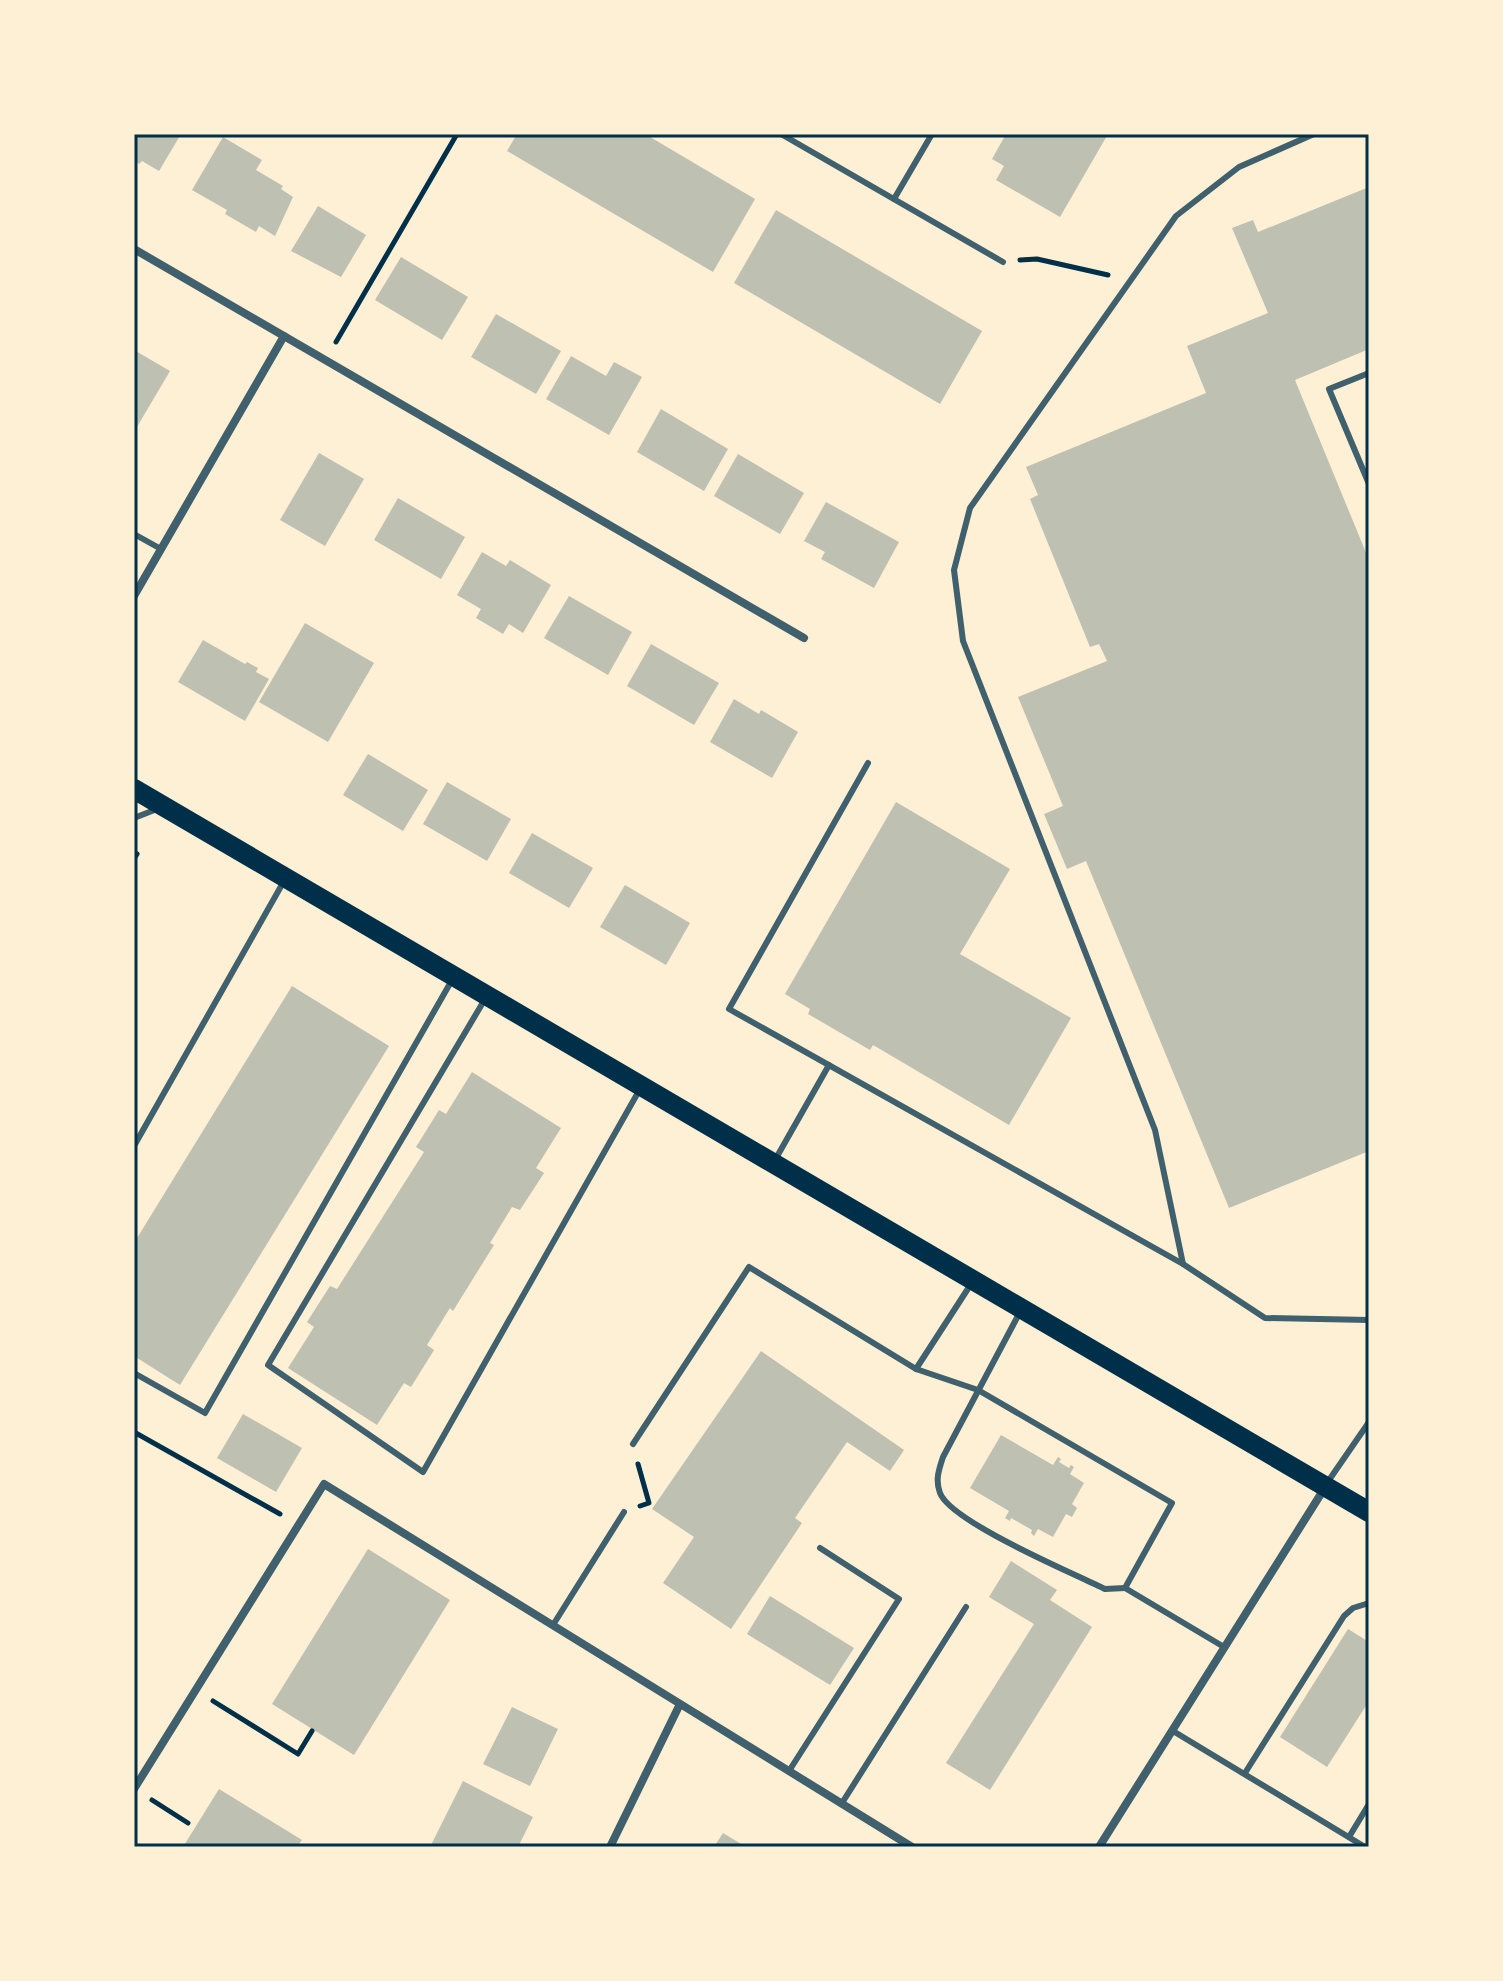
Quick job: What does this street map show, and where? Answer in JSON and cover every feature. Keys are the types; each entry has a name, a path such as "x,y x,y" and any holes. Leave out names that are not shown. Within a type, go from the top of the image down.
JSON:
{"main road":[{"path":"134,789 1369,1512"}],"street":[{"path":"134,249 804,638"},
{"path":"134,596 284,336"},
{"path":"134,1789 324,1484 912,1847"},
{"path":"1099,1847 1325,1486"},
{"path":"610,1847 680,1704"}],"lane":[{"path":"781,134 1003,262"},
{"path":"894,199 932,134"},
{"path":"1183,1264 1155,1130 963,641 954,570 970,508 1176,216 1239,167 1314,134"},
{"path":"1369,373 1329,389 1369,484"},
{"path":"134,534 161,549"},
{"path":"868,763 729,1009 1183,1264 1265,1318 1369,1320"},
{"path":"134,818 164,807"},
{"path":"134,1146 286,878"},
{"path":"134,1373 205,1413 454,976"},
{"path":"487,996 268,1365 423,1472 641,1086"},
{"path":"773,1163 829,1065"},
{"path":"633,1444 749,1267 916,1369 978,1390 1172,1503 1125,1588"},
{"path":"916,1369 973,1281"},
{"path":"1022,1309 943,1457 937,1478 941,1495 967,1520 1105,1589 1125,1588 1224,1647"},
{"path":"1325,1486 1369,1422"},
{"path":"553,1625 624,1512"},
{"path":"789,1771 899,1599 820,1548"},
{"path":"1245,1773 1344,1616 1353,1608 1369,1603"},
{"path":"842,1803 966,1607"},
{"path":"1173,1731 1365,1847"},
{"path":"1349,1837 1369,1804"}],"path":[{"path":"325,360 457,134"},
{"path":"1003,262 1037,259 1131,281"},
{"path":"134,1432 299,1525"},
{"path":"624,1512 649,1503 633,1444"},
{"path":"195,1690 298,1754 312,1731"},
{"path":"147,1798 188,1823"}],"building":[{"path":"134,134 181,134 159,171 142,161 139,164 134,161"},
{"path":"517,134 645,134 755,199 713,272 507,151"},
{"path":"1006,134 1108,134 1060,217 996,180 1004,166 992,159"},
{"path":"223,137 262,160 256,170 283,186 281,189 293,197 275,236 259,226 256,232 225,214 227,210 192,190"},
{"path":"1369,187 1369,349 1295,380 1369,560 1369,1151 1229,1208 1086,861 1067,869 1044,814 1063,806 1018,697 1107,661 1099,644 1090,647 1030,499 1038,495 1026,467 1206,393 1187,346 1268,313 1232,228 1253,220 1258,232"},
{"path":"318,206 366,235 341,277 291,251"},
{"path":"776,210 982,331 940,404 734,283"},
{"path":"401,257 468,297 442,340 375,300"},
{"path":"496,314 561,351 536,394 471,357"},
{"path":"134,350 170,371 134,432"},
{"path":"571,356 606,376 614,362 642,377 609,435 546,399"},
{"path":"661,409 728,449 704,491 637,452"},
{"path":"319,453 364,479 325,546 280,520"},
{"path":"738,454 804,493 780,534 714,496"},
{"path":"398,498 465,537 441,579 374,540"},
{"path":"826,502 899,542 874,588 821,559 825,552 804,541"},
{"path":"482,552 506,566 510,560 551,585 523,633 509,624 503,634 476,618 481,609 457,595"},
{"path":"569,596 632,632 608,675 544,638"},
{"path":"305,623 374,663 328,742 259,702"},
{"path":"203,640 258,668 256,672 269,679 245,721 178,682"},
{"path":"651,644 719,683 694,725 627,686"},
{"path":"734,699 759,714 761,710 798,732 772,778 710,742"},
{"path":"368,754 428,790 403,831 343,795"},
{"path":"447,782 511,819 487,861 423,824"},
{"path":"896,802 1010,869 960,954 1071,1018 1009,1125 873,1045 870,1050 808,1014 810,1009 785,994"},
{"path":"532,833 593,868 569,908 509,873"},
{"path":"625,885 690,923 666,965 600,927"},
{"path":"292,986 389,1046 180,1385 134,1356 134,1243"},
{"path":"472,1072 561,1128 536,1168 544,1173 520,1210 512,1207 490,1243 494,1245 453,1311 450,1308 427,1345 434,1350 411,1387 404,1383 377,1425 288,1368 314,1327 307,1322 330,1286 337,1289 424,1152 416,1147 439,1110 446,1114"},
{"path":"761,1351 904,1450 890,1471 847,1442 795,1518 802,1523 731,1629 663,1583 694,1537 652,1509"},
{"path":"243,1414 302,1448 276,1492 217,1458"},
{"path":"1001,1435 1053,1465 1058,1457 1061,1459 1059,1462 1069,1468 1071,1465 1074,1467 1070,1474 1084,1483 1072,1504 1077,1508 1072,1517 1066,1514 1053,1537 1038,1529 1034,1536 1032,1530 1011,1518 1010,1521 1005,1518 1009,1511 970,1488"},
{"path":"368,1549 450,1600 354,1755 272,1704"},
{"path":"1011,1561 1057,1590 1050,1600 1092,1627 990,1790 946,1763 1034,1624 989,1597"},
{"path":"770,1596 854,1648 830,1685 747,1634"},
{"path":"1348,1629 1369,1642 1369,1701 1327,1767 1280,1737"},
{"path":"512,1707 558,1729 530,1786 483,1764"},
{"path":"463,1781 533,1817 518,1847 431,1845"},
{"path":"219,1789 302,1840 297,1847 183,1847"},
{"path":"723,1833 746,1847 714,1847"}]}
